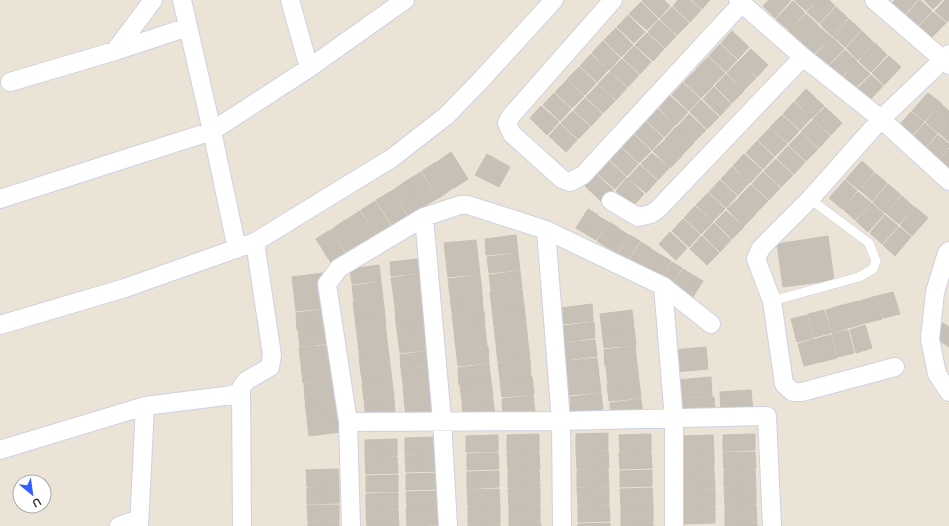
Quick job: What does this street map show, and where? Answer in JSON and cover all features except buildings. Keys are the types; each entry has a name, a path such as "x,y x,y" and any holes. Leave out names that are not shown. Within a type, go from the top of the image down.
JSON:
{"street":[{"path":"115,51 153,0"},
{"path":"182,0 237,249"},
{"path":"290,0 309,68"},
{"path":"0,325 126,288 255,242 392,158 446,116 554,0"},
{"path":"613,0 510,117 507,123 512,134 562,179 570,182 583,175 740,2 803,57 881,119 949,181"},
{"path":"874,0 947,60 881,119 810,199 761,248 756,259 772,300 784,384 793,392 810,390 895,367"},
{"path":"0,199 212,131 309,68 404,1"},
{"path":"10,82 115,51 188,27"},
{"path":"611,202 638,217 651,214 658,209 803,57"},
{"path":"350,526 348,422 327,284 339,268 424,217 460,205 468,204 546,230 664,286 711,324"},
{"path":"424,217 442,420 448,526"},
{"path":"546,230 561,421 562,526"},
{"path":"242,526 241,388 244,383 267,369 271,365 272,361 255,242"},
{"path":"949,251 946,253 935,292 930,339 937,374 949,392"},
{"path":"664,286 674,419 674,526"},
{"path":"0,450 145,406 240,394"},
{"path":"119,526 139,523 145,406"},
{"path":"348,422 442,420 561,421 767,416 772,526"}],"lane":[{"path":"772,300 859,277 873,269 876,261 869,243 810,199"}]}
